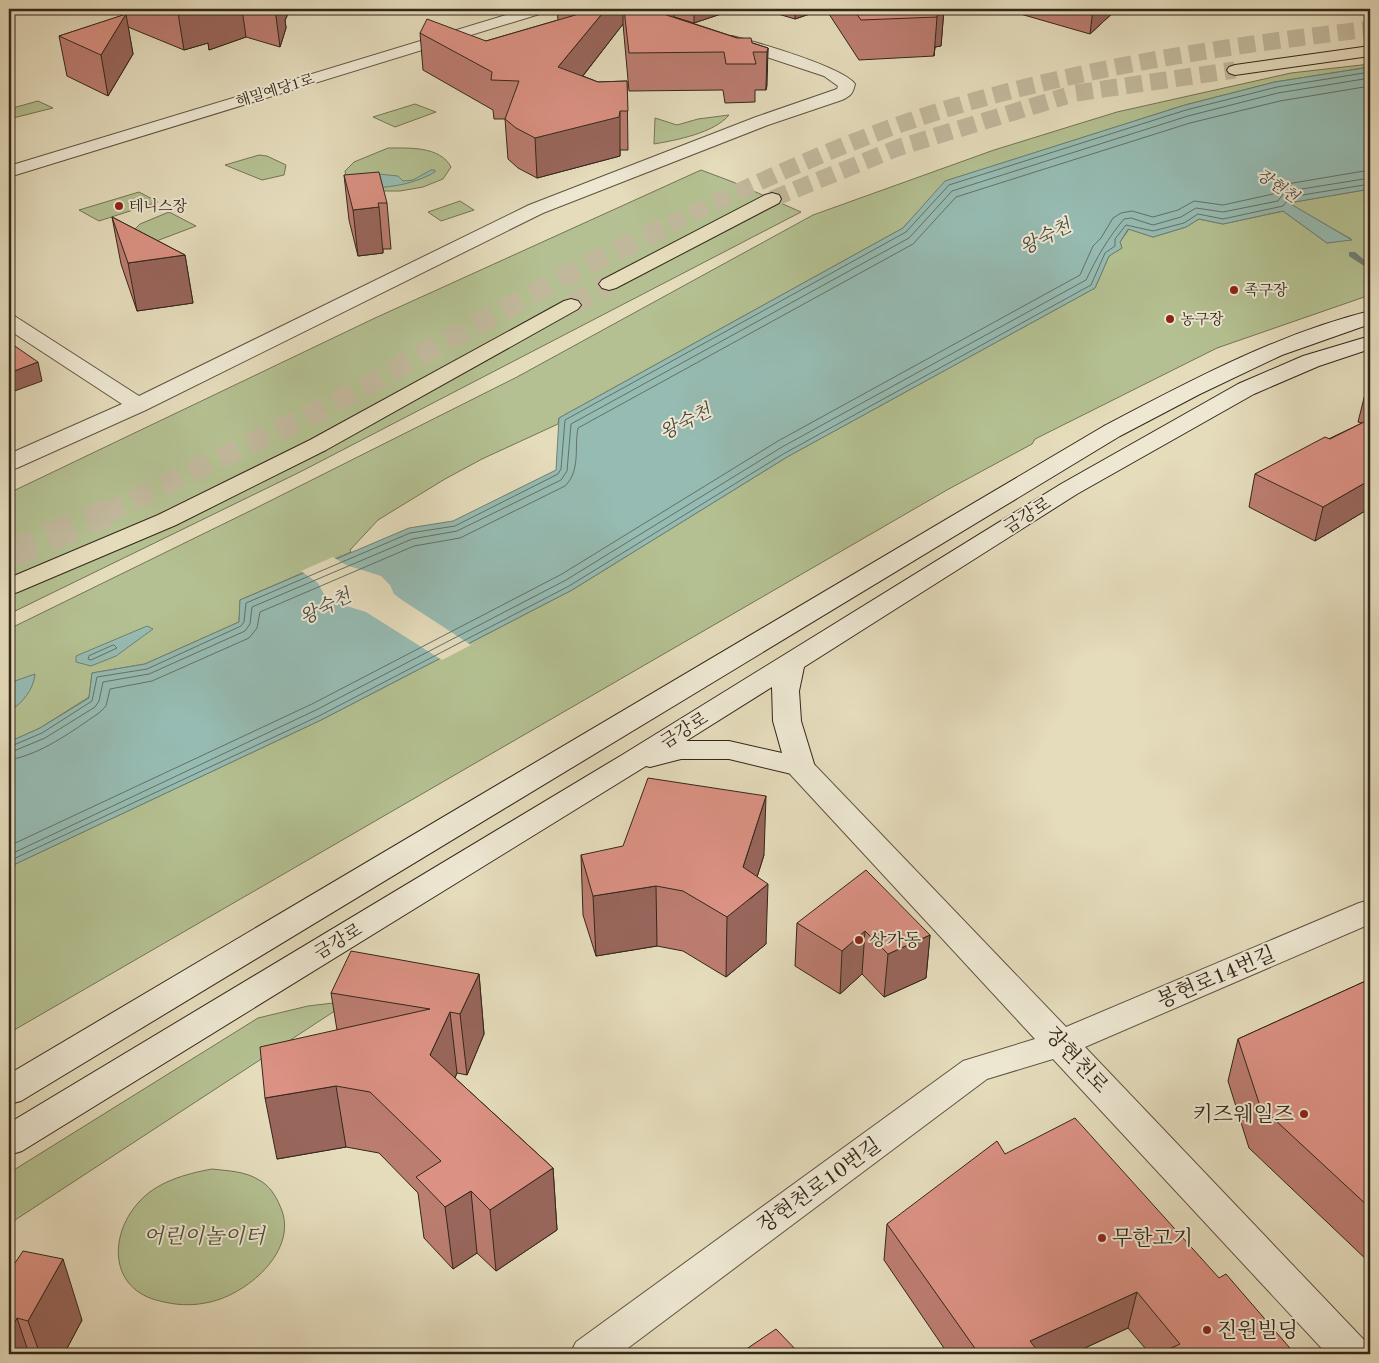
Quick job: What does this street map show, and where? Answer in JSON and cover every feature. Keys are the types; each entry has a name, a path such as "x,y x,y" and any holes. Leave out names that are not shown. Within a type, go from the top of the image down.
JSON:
{"highway":[{"path":"1235,70 1370,51"},
{"path":"609,284 772,198"},
{"path":"9,588 167,520 318,446 571,305"}],"street":[{"path":"362,47 495,9"},
{"name":"해밀예당1로","path":"9,172 541,9"},
{"path":"9,463 138,405 536,209 746,127 845,92 847,84 844,80 830,73 714,35"},
{"name":"금강로","path":"9,1091 1112,431 1192,389 1274,350 1370,317"},
{"path":"9,321 138,405"},
{"name":"금강로","path":"9,1141 632,762 1069,489 1246,389 1311,360 1370,342"},
{"path":"632,762 682,750 729,750 800,767 787,721 785,691 790,663"},
{"name":"장현천로","path":"800,767 1062,1043 1352,1354"},
{"name":"봉현로14번길","path":"1062,1043 1370,911"},
{"name":"장현천로10번길","path":"590,1354 975,1070 1062,1043"}],"green space":[{"path":"1370,64 1370,67 1275,82 1185,105 946,181 903,228 559,418 558,424 482,459 445,479 378,520 350,550 351,552 240,600 239,622 145,664 92,673 89,697 40,728 9,742 9,629 517,377 813,215 994,150 1117,112 1291,73"},
{"path":"38,101 53,108 9,119 9,109"},
{"path":"415,104 436,112 395,127 373,117"},
{"path":"729,115 714,127 705,131 684,138 654,144 655,118 677,125 698,119"},
{"path":"388,148 414,148 432,152 446,160 451,167 443,179 423,187 400,191 375,191 347,182 345,171 354,162"},
{"path":"259,155 267,156 286,165 284,175 262,180 225,165"},
{"path":"701,170 801,212 300,472 9,614 9,493 375,318"},
{"path":"1370,189 1370,295 1217,348 1035,439 1032,444 947,490 9,1033 9,867 321,720 572,590 787,457 1095,288 1109,256 1122,248 1120,242 1129,229 1153,237 1186,227 1199,219 1223,224 1283,211 1327,243 1351,239 1288,203"},
{"name":"테니스장","path":"139,192 158,202 99,221 79,210"},
{"path":"460,201 474,210 441,221 428,212"},
{"path":"169,212 196,226 138,248 131,233 140,224"},
{"path":"350,1001 9,1224 9,1173 258,1018 308,1006"},
{"name":"어린이놀이터","path":"212,1169 236,1172 254,1177 263,1182 272,1191 280,1206 284,1223 283,1239 276,1254 265,1269 252,1281 237,1292 221,1299 199,1304 182,1305 160,1301 143,1295 131,1286 123,1274 119,1261 122,1231 128,1217 145,1196 162,1184 181,1176"}],"water":[{"name":"왕숙천","path":"1370,67 1370,189 1289,203 1352,240 1327,243 1283,211 1223,224 1199,219 1186,227 1153,237 1128,229 1120,242 1122,248 1109,256 1095,288 787,457 572,590 321,720 9,867 9,742 40,728 89,698 92,673 145,664 239,622 240,600 409,528 453,521 556,470 559,418 903,228 945,181 1185,105 1275,82"},
{"path":"431,170 435,170 435,172 413,182 373,188 378,174 398,176 403,181 413,180"},
{"path":"147,626 153,629 116,656 91,666 76,662 76,656"},
{"path":"35,674 26,696 9,711 9,683"}],"pier":[{"path":"333,557 346,565 381,576 390,585 394,594 471,645 442,660 366,612 327,600 318,583 301,571"}],"building":[{"path":"168,9 191,9 178,13"},
{"path":"596,9 606,9 558,67 598,82 627,81 628,111 620,111 619,117 535,138 516,128 505,119 519,81 491,80 492,72 420,33 427,19 486,41"},
{"path":"624,9 648,9 737,38 751,38 752,43 768,48 767,52 753,52 756,64 726,64 724,52 629,53"},
{"path":"853,9 931,9 925,10 938,13 937,17 861,20"},
{"path":"126,14 101,55 59,36"},
{"path":"379,172 387,203 378,203 379,207 353,210 344,175"},
{"path":"112,217 185,255 128,263"},
{"path":"9,342 38,362 9,373"},
{"path":"1370,419 1370,480 1323,507 1255,474 1325,437 1330,439"},
{"path":"648,778 766,796 743,867 768,884 727,917 683,891 656,886 593,896 581,855 623,846"},
{"path":"866,870 930,935 888,954 865,931 842,951 797,923"},
{"path":"351,951 479,974 460,1014 450,1012 430,1055 553,1168 490,1210 471,1191 445,1207 416,1177 441,1161 370,1092 336,1086 265,1098 260,1047 430,1009 331,993"},
{"name":"키즈웨일즈","path":"1370,979 1370,1208 1260,1106 1238,1039"},
{"path":"1075,1118 1219,1278 1226,1274 1295,1354 1158,1354 1180,1344 1137,1292 1030,1341 1040,1354 979,1354 887,1224 997,1141 1005,1154"},
{"path":"23,1251 63,1259 28,1321 17,1318 9,1332 9,1262 15,1263"},
{"path":"776,1329 800,1354 739,1354"}],"waterway":[{"name":"장현천","path":"1352,254 1370,268"}],"tunnel":[{"path":"669,225 741,190 852,142 966,103 1116,67 1217,49 1370,29"},
{"path":"1076,93 1235,70"},
{"path":"772,199 900,147 1066,96"},
{"path":"104,514 332,404 563,277 672,224"},
{"path":"571,305 609,284"},
{"path":"9,554 107,513"}],"place":[{"name":"테니스장","path":"119,206"},
{"name":"족구장","path":"1234,290"},
{"name":"농구장","path":"1170,319"},
{"name":"상가동","path":"859,940"},
{"name":"키즈웨일즈","path":"1304,1114"},
{"name":"무한고기","path":"1102,1238"},
{"name":"진원빌딩","path":"1207,1330"}]}
